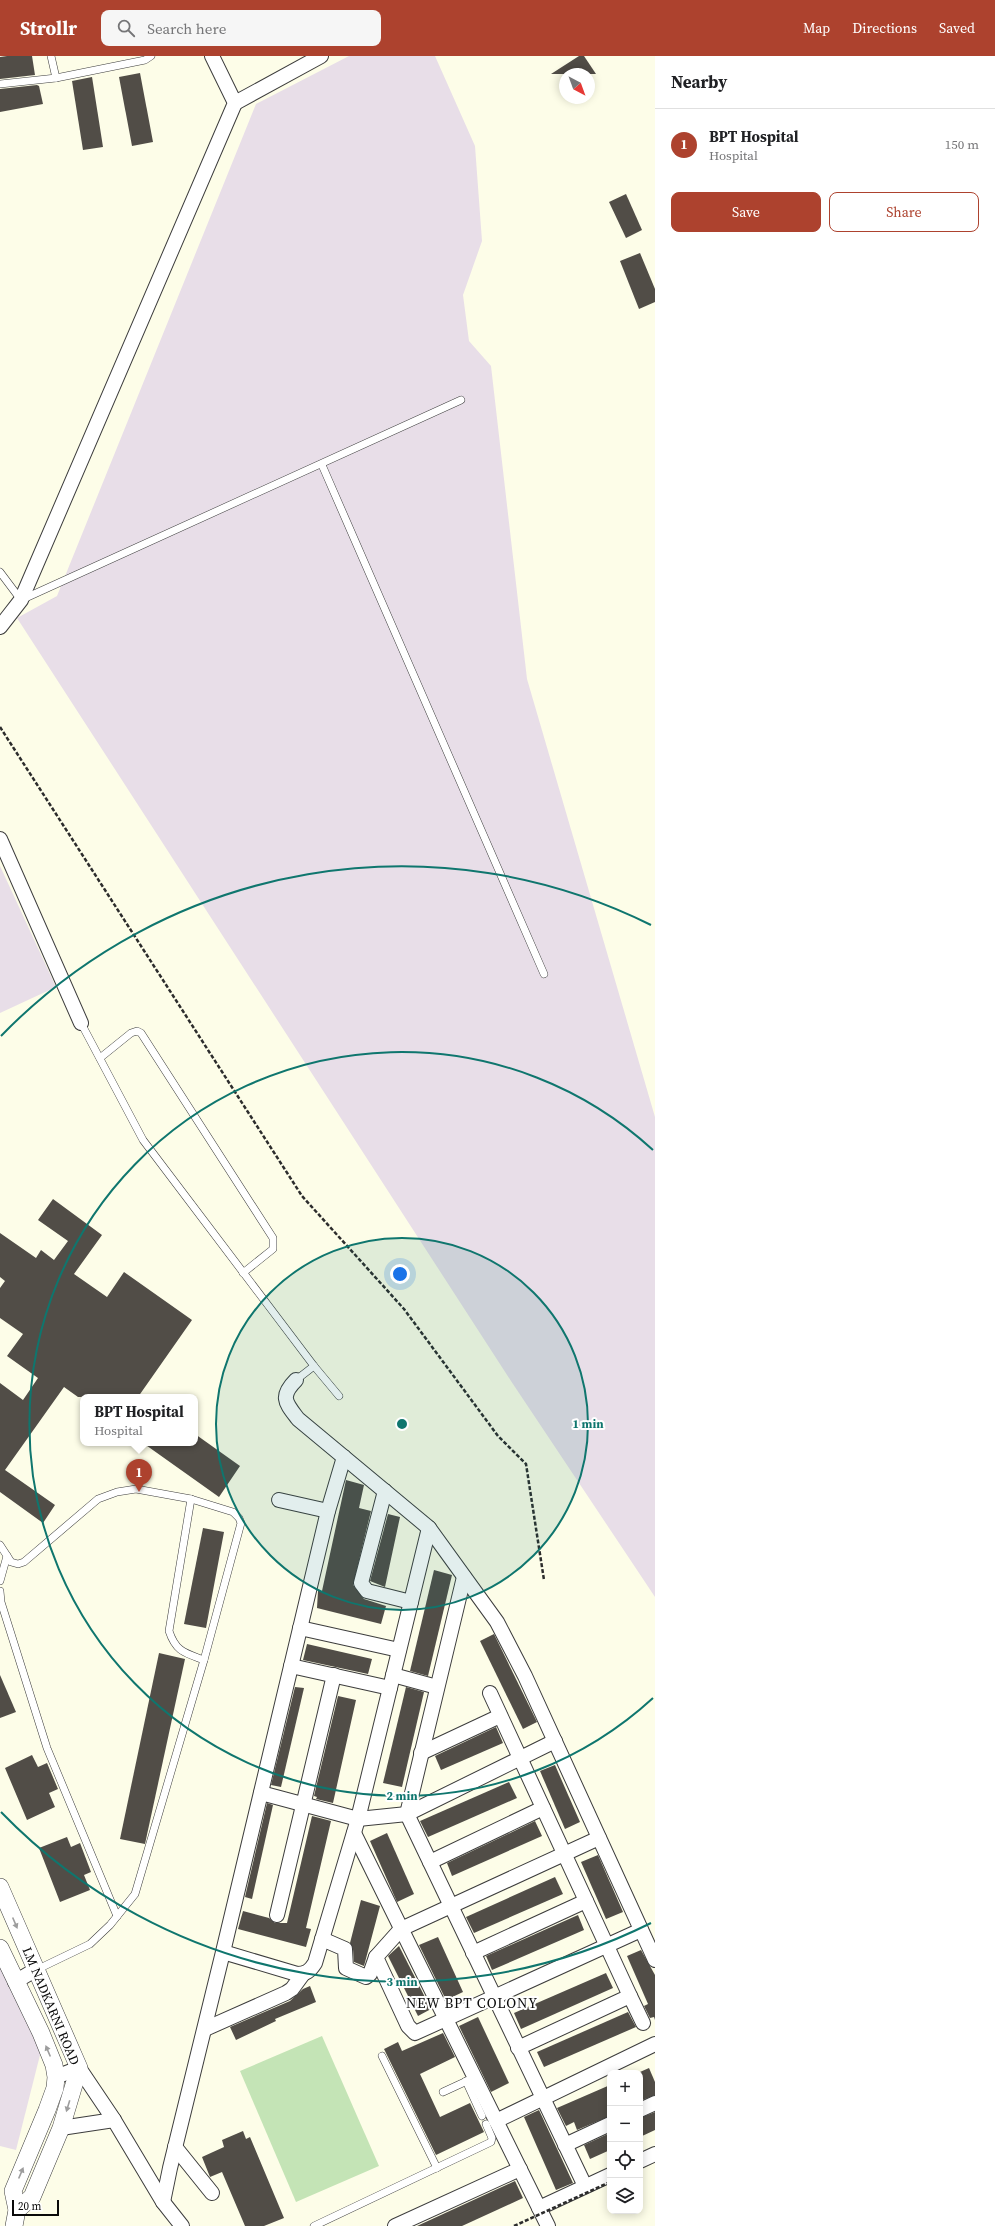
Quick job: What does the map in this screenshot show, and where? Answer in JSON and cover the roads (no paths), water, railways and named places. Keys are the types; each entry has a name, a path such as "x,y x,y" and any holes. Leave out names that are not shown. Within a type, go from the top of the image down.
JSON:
{"street":[{"path":"212,56 235,103"},
{"path":"0,627 21,600 235,103 321,56"},
{"path":"0,839 81,1023"},
{"path":"296,1380 290,1387 285,1398 286,1403 298,1419 429,1528 497,1622 525,1676 655,1960"},
{"path":"163,2202 175,2146 205,2029 328,1511 344,1457"},
{"path":"385,1491 361,1583 367,1591 411,1602"},
{"path":"279,1500 328,1511"},
{"path":"205,2029 286,1993 292,1989 303,1974 309,1971 315,1963 358,1819 429,1528"},
{"path":"464,1577 407,1814 585,2186"},
{"path":"300,1628 399,1650"},
{"path":"291,1666 334,1675 437,1687"},
{"path":"277,1915 334,1675"},
{"path":"490,1693 630,1996 644,2023"},
{"path":"421,1753 500,1716"},
{"path":"261,1793 358,1819 407,1814 555,1741"},
{"path":"430,1862 543,1808"},
{"path":"354,1833 446,2020 490,2123 520,2169 548,2226"},
{"path":"322,1939 343,1947 345,1951 346,1968 366,1977 370,1974 376,1957 401,1929 450,1905 599,1838"},
{"name":"LM NADKARNI ROAD","path":"0,1887 79,2068 61,2128 32,2197 15,2218"},
{"path":"473,1954 586,1901"},
{"path":"376,1957 411,2030 415,2033 641,1930"},
{"name":"LM NADKARNI ROAD","path":"0,1948 15,1982 41,2033 54,2065 56,2077 55,2088 47,2110 14,2191 15,2218"},
{"path":"223,1952 303,1974"},
{"path":"15,1982 35,1970"},
{"path":"518,2048 630,1996"},
{"path":"490,2123 655,2044"},
{"path":"56,2077 79,2068 114,2120 163,2202 182,2226"},
{"path":"643,2109 655,2104"},
{"path":"61,2128 114,2120"},
{"path":"565,2145 607,2125"},
{"path":"175,2146 212,2193"},
{"path":"643,2160 655,2154"},
{"path":"395,2226 520,2169"},
{"path":"540,2210 607,2175"}],"lane":[{"path":"51,56 56,78"},
{"path":"0,84 56,78 145,60 151,56"},
{"path":"0,572 21,600 322,465 462,400"},
{"path":"322,465 544,974"},
{"path":"81,1023 143,1140 314,1366 339,1396"},
{"path":"100,1058 132,1033 137,1031 141,1033 274,1238 273,1249 243,1273"},
{"path":"296,1380 314,1366"},
{"path":"0,1545 12,1562 18,1564 24,1562 98,1499 117,1492 136,1489 190,1499 233,1512 239,1518 241,1523 204,1660 135,1894 117,1916 90,1944 35,1970"},
{"path":"190,1499 169,1631 173,1643 182,1652 204,1660"},
{"path":"0,1581 7,1556"},
{"path":"0,1592 1,1602 47,1748 117,1916"},
{"path":"382,2056 437,2168"},
{"path":"443,2092 470,2079 482,2116"},
{"path":"314,2226 491,2142 492,2138 490,2123"}],"place":[{"name":"BPT Hospital","path":"139,1492"}],"district":[{"name":"NEW BPT COLONY","path":"472,2003"}]}
